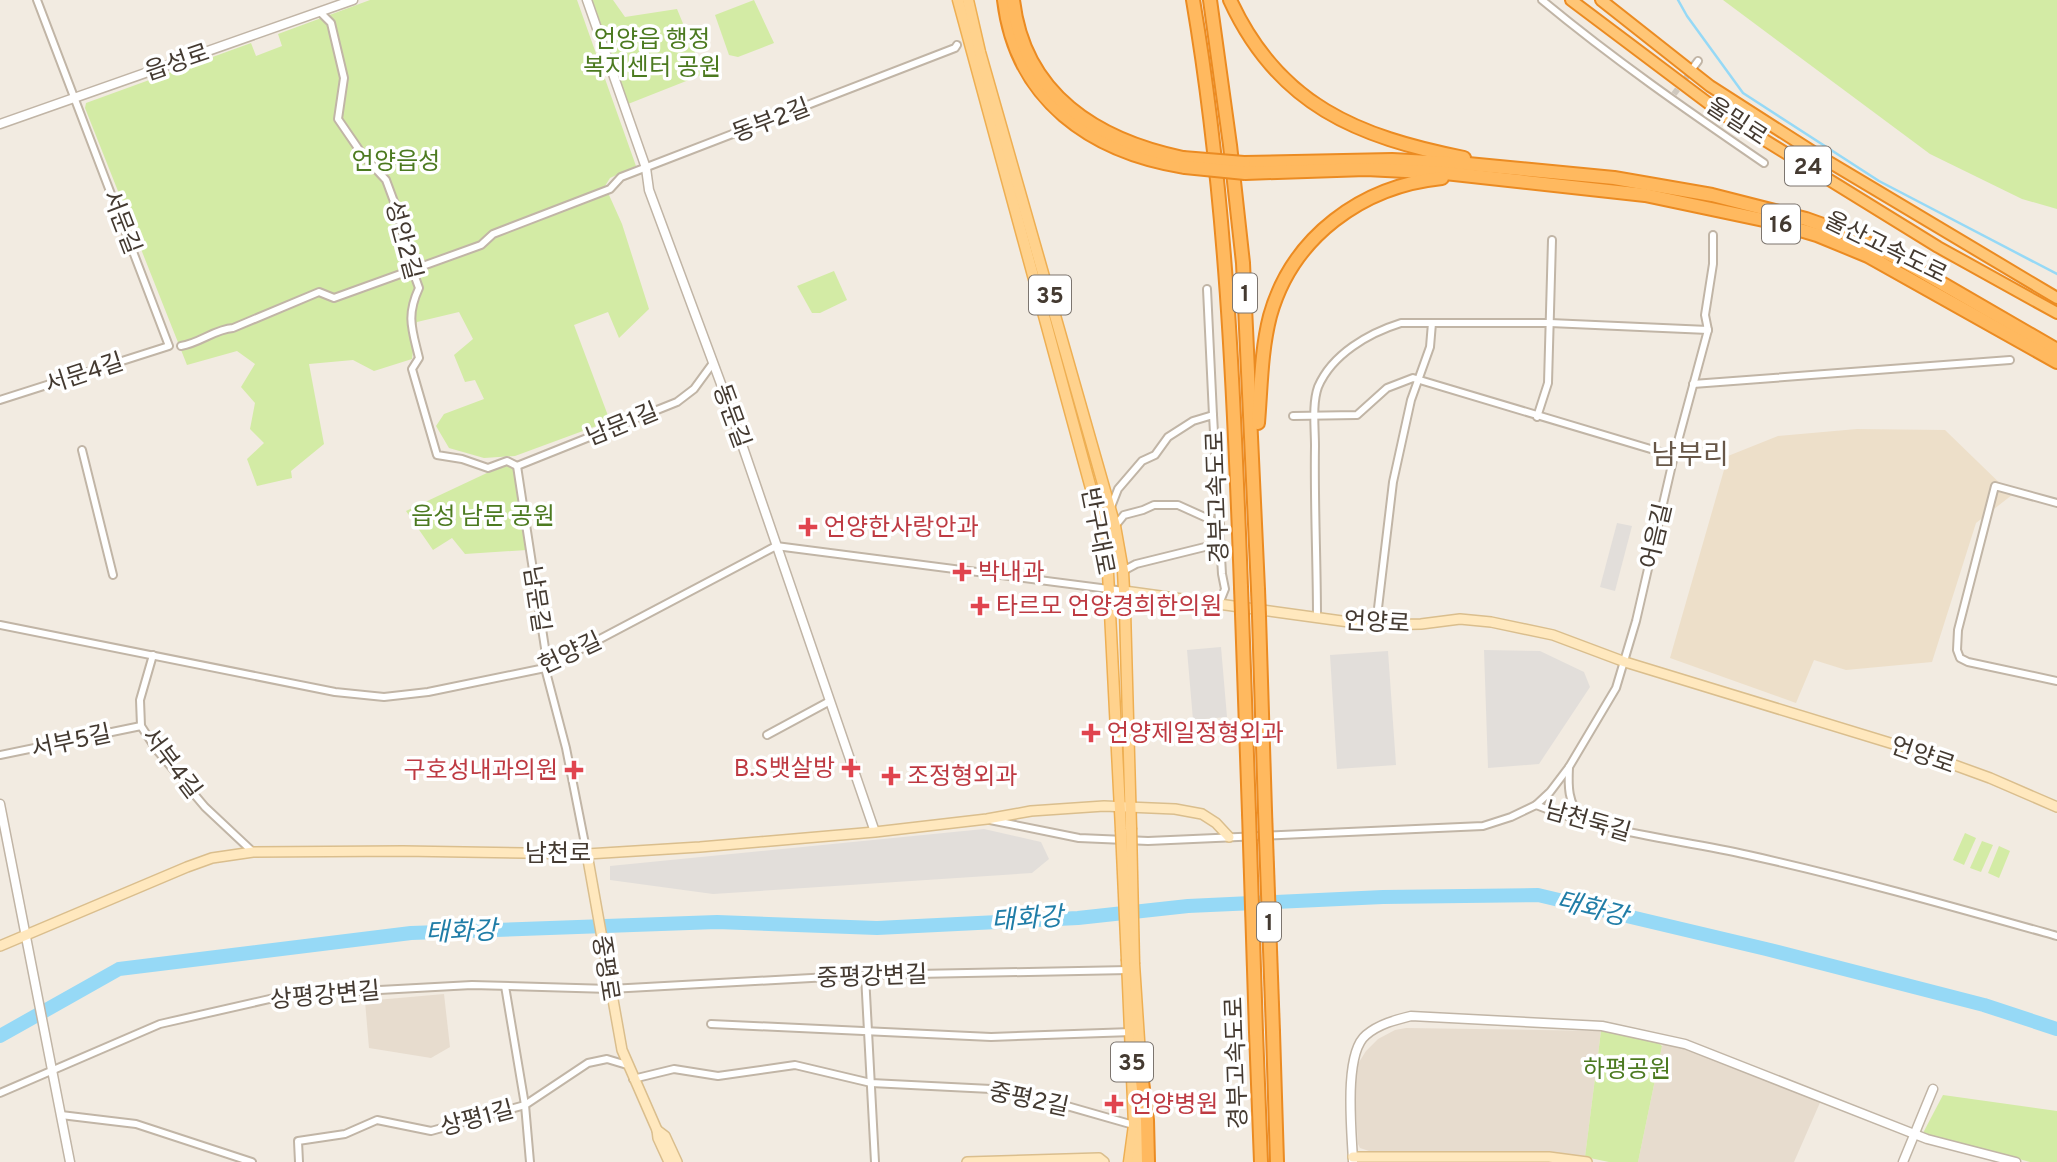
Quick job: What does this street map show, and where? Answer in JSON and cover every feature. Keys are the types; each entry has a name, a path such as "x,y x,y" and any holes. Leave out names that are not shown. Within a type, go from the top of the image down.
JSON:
{"highway":[{"path":"1004,0 1010,29 1024,67 1040,93 1056,110 1083,131 1108,145 1148,159 1245,168 1387,169 1477,177"},
{"path":"1013,0 1017,23 1026,48 1046,83 1062,101 1081,118 1113,136 1184,162"},
{"name":"경부고속도로","path":"1191,0 1214,145 1237,450 1261,1162"},
{"name":"경부고속도로","path":"1210,0 1243,264 1254,479 1277,1162"},
{"path":"1230,0 1252,41 1274,68 1302,94 1336,117 1366,132 1395,142 1523,169"},
{"name":"울밀로","path":"1572,0 1724,115 1938,247 2057,313"},
{"name":"울밀로","path":"1601,0 1710,86 1824,159 2057,298"},
{"path":"1245,168 1392,160 1523,169"},
{"name":"울산고속도로","path":"1523,169 1614,178 1681,189 1829,226 1905,262 2057,350"},
{"path":"1254,479 1267,332 1278,292 1300,254 1316,235 1339,215 1383,191 1424,180 1477,177"},
{"name":"울산고속도로","path":"1477,177 1645,195 1773,222 1817,235 1868,256 2057,362"},
{"path":"1142,1081 1147,1120 1148,1162"}],"main road":[{"name":"반구대로","path":"958,0 1102,529 1125,806 1131,966"},
{"name":"반구대로","path":"968,0 980,52 1115,526 1124,592 1125,806"},
{"name":"언양로","path":"1124,592 1376,625 1421,624 1460,619 1490,622 1553,635 1626,662 1913,750 2057,806"},
{"name":"남천로","path":"0,946 178,870 212,858 253,852 587,854 875,832 1031,811 1125,806 1175,809 1202,814 1216,822 1228,837"},
{"name":"중평로","path":"587,854 616,1028 627,1065 657,1130"},
{"name":"35","path":"1131,966 1138,1162"},
{"name":"35","path":"1129,1162 1138,1126 1142,1081 1135,1032"},
{"path":"657,1130 658,1139 669,1162"},
{"path":"657,1130 665,1136 677,1162"},
{"path":"1353,1159 1549,1157 1587,1162"},
{"path":"967,1162 1099,1158 1104,1162"}],"street":[{"name":"서문길","path":"37,0 169,346"},
{"name":"읍성로","path":"0,124 354,0"},
{"name":"동문길","path":"587,0 646,169 649,190 713,363 875,832"},
{"path":"1542,0 1589,39 1764,163"},
{"name":"성안2길","path":"320,12 331,23 344,78 338,119 362,154 386,180 399,215 405,250 419,288 411,304 410,324 419,358 412,369 437,455 462,459 488,468 507,461 517,466"},
{"name":"동부2길","path":"181,346 198,343 225,328 233,328 319,292 334,298 481,245 493,234 610,189 621,177 897,71 957,45"},
{"path":"1692,69 1698,61"},
{"name":"어음길","path":"1626,662 1674,456 1708,330 1705,314 1713,264 1713,235"},
{"path":"1537,417 1548,383 1552,240"},
{"path":"1207,289 1225,589 1219,604"},
{"path":"1317,618 1317,390 1324,377 1348,349 1384,329 1401,323 1550,323 1708,330"},
{"path":"1376,625 1393,482 1411,400 1430,347 1432,323"},
{"name":"서문4길","path":"0,400 169,346"},
{"path":"1693,384 2010,360"},
{"name":"남문1길","path":"517,466 677,402 694,389 713,363"},
{"path":"1293,416 1357,415 1387,388 1413,378 1674,456"},
{"path":"1110,509 1118,489 1142,461 1155,455 1164,441 1175,432 1194,421 1213,415"},
{"path":"82,450 113,575"},
{"name":"남문길","path":"517,466 545,648 545,668 566,748 587,854"},
{"path":"2057,503 1995,486 1958,630 1957,650 1959,658 1968,662 2057,681"},
{"path":"1115,526 1124,515 1160,505 1178,505 1220,524"},
{"path":"1123,571 1136,564 1221,543"},
{"path":"776,546 1124,592"},
{"name":"헌양길","path":"0,625 335,692 384,697 428,692 545,668 776,546"},
{"name":"서부4길","path":"153,655 140,700 141,726 156,749 205,807 253,852"},
{"path":"1536,805 1569,767 1616,688 1626,662"},
{"path":"767,735 830,701"},
{"name":"서부5길","path":"0,755 141,726"},
{"path":"1569,767 1569,795 1582,820"},
{"path":"0,804 70,1162"},
{"name":"남천둑길","path":"987,819 1079,838 1148,841 1483,826 1536,805 1609,829 1849,878 2057,936"},
{"name":"중평강변길","path":"610,984 1131,966"},
{"path":"865,975 875,1162"},
{"name":"상평강변길","path":"0,1093 160,1024 287,995 472,985 610,984"},
{"path":"505,986 525,1105 530,1162"},
{"path":"1353,1159 1353,1059 1364,1036 1381,1025 1411,1016 1602,1026 1685,1044 1914,1134 2016,1162"},
{"path":"711,1024 991,1037 1135,1032"},
{"name":"상평1길","path":"299,1162 298,1141 345,1133 377,1120 431,1131 525,1105 588,1063 607,1059 627,1065"},
{"name":"중평2길","path":"634,1079 674,1069 718,1076 795,1065 871,1083 1011,1090 1138,1126"},
{"path":"1903,1162 1933,1089"},
{"path":"61,1115 136,1124 252,1162"}],"shaded area":[{"path":"1857,429 1945,430 2012,495 1976,523 1932,662 1846,670 1814,660 1796,703 1670,658 1728,456 1778,436"},
{"path":"1617,523 1632,526 1615,591 1600,587"},
{"path":"1221,647 1227,717 1193,720 1187,650"},
{"path":"1484,650 1540,651 1584,672 1590,687 1539,764 1488,768"},
{"path":"1388,651 1396,765 1337,769 1330,655"},
{"path":"984,829 1041,842 1049,859 1032,873 713,894 610,880 610,866"},
{"path":"444,994 450,1047 431,1058 369,1048 365,1001"},
{"path":"1395,1030 1601,1031 1585,1157 1556,1153 1375,1153 1360,1148 1354,1081 1356,1067 1378,1039"},
{"path":"1666,1040 1822,1098 1794,1162 1638,1162 1662,1046"}],"green space":[{"name":"언양읍성","path":"370,0 577,0 636,166 610,178 605,186 622,224 649,309 619,338 608,312 574,325 610,421 515,456 484,458 449,448 436,426 444,414 484,399 475,380 465,382 454,355 473,339 459,312 417,322 412,359 374,371 353,360 309,364 324,444 291,471 292,478 257,486 247,459 264,443 250,429 255,403 241,387 255,364 237,351 187,365 85,108 86,103 251,43 256,56 282,46 278,34"},
{"name":"언양읍 행정 복지센터 공원","path":"591,0 613,0 625,17 677,9 704,74 628,104"},
{"path":"754,0 774,43 738,57 729,55 715,15"},
{"path":"1723,0 2057,0 2057,209 2022,199 1930,154"},
{"path":"834,271 847,300 820,313 812,313 797,286"},
{"name":"읍성 남문 공원","path":"506,464 514,470 527,550 465,554 452,538 433,550 406,511"},
{"path":"1965,833 1976,838 1964,865 1953,860"},
{"path":"1982,841 1993,845 1981,872 1970,868"},
{"path":"1999,846 2010,851 1999,878 1988,873"},
{"name":"하평공원","path":"1601,1031 1642,1034 1662,1046 1638,1162 1609,1162 1585,1157"},
{"path":"1943,1095 2057,1111 2057,1162 2030,1162 1923,1133"}],"waterway":[{"path":"1678,0 1743,93 1879,181 2057,274"},
{"name":"태화강","path":"0,1036 119,969 411,933 717,922 877,928 1078,918 1188,906 1383,897 1538,895 1766,949 1984,1005 2057,1029"}],"tunnel":[{"path":"1674,94 1691,71"}],"place":[{"name":"언양한사랑안과","path":"808,527"},
{"name":"박내과","path":"962,572"},
{"name":"타르모 언양경희한의원","path":"980,606"},
{"name":"언양제일정형외과","path":"1091,733"},
{"name":"B.S뱃살방","path":"851,768"},
{"name":"구호성내과의원","path":"574,770"},
{"name":"조정형외과","path":"891,776"},
{"name":"언양병원","path":"1114,1104"}],"district":[{"name":"남부리","path":"1690,454"}]}
